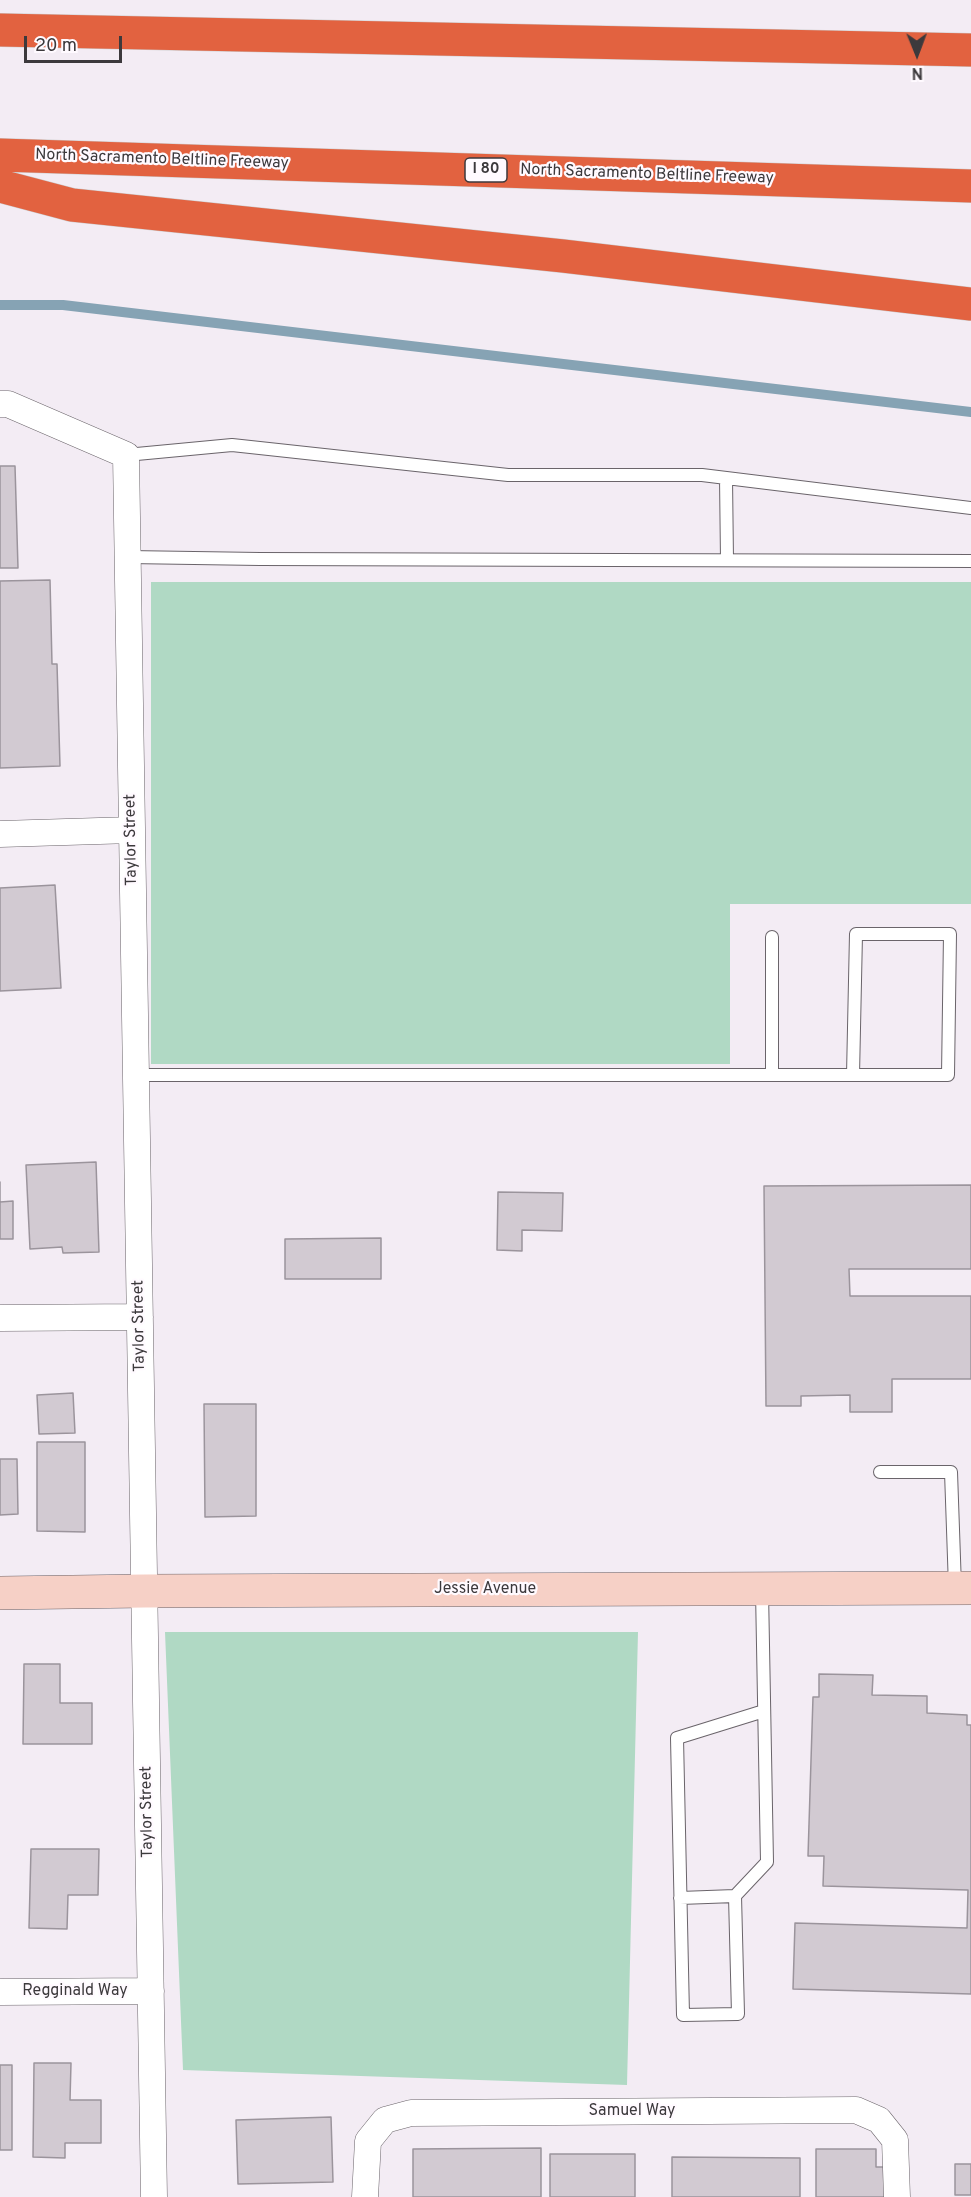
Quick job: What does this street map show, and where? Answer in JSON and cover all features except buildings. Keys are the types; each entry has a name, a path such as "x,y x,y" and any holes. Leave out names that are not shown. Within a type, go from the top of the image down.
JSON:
{"highway":[{"path":"0,30 971,50"},
{"name":"North Sacramento Beltline Freeway","path":"0,155 971,186"},
{"path":"0,186 72,205 563,256 971,304"}],"street":[{"path":"0,404 8,404 126,455"},
{"name":"Taylor Street","path":"126,455 154,2197"},
{"path":"0,834 132,830"},
{"path":"0,1318 140,1317"},
{"name":"Jessie Avenue","path":"0,1593 963,1588"},
{"name":"Regginald Way","path":"0,1992 151,1992"},
{"name":"Samuel Way","path":"365,2197 368,2141 385,2120 411,2113 856,2110 879,2120 895,2140 897,2197"}],"lane":[{"path":"126,455 232,445 508,476 702,475 971,508"},
{"path":"726,478 727,560"},
{"path":"128,557 971,561"},
{"path":"136,1075 772,1075 853,1075 948,1075 950,934 856,934 853,1075"},
{"path":"772,937 772,1075"},
{"path":"880,1472 951,1472 963,1588"},
{"path":"680,1898 735,1896 767,1862 762,1589"},
{"path":"735,1896 738,2014 683,2015 677,1738 764,1711"}],"green space":[{"path":"151,582 971,582 971,904 730,904 730,1064 151,1064"},
{"path":"165,1632 638,1632 627,2085 183,2070"}],"waterway":[{"path":"0,305 63,305 971,412"}]}
